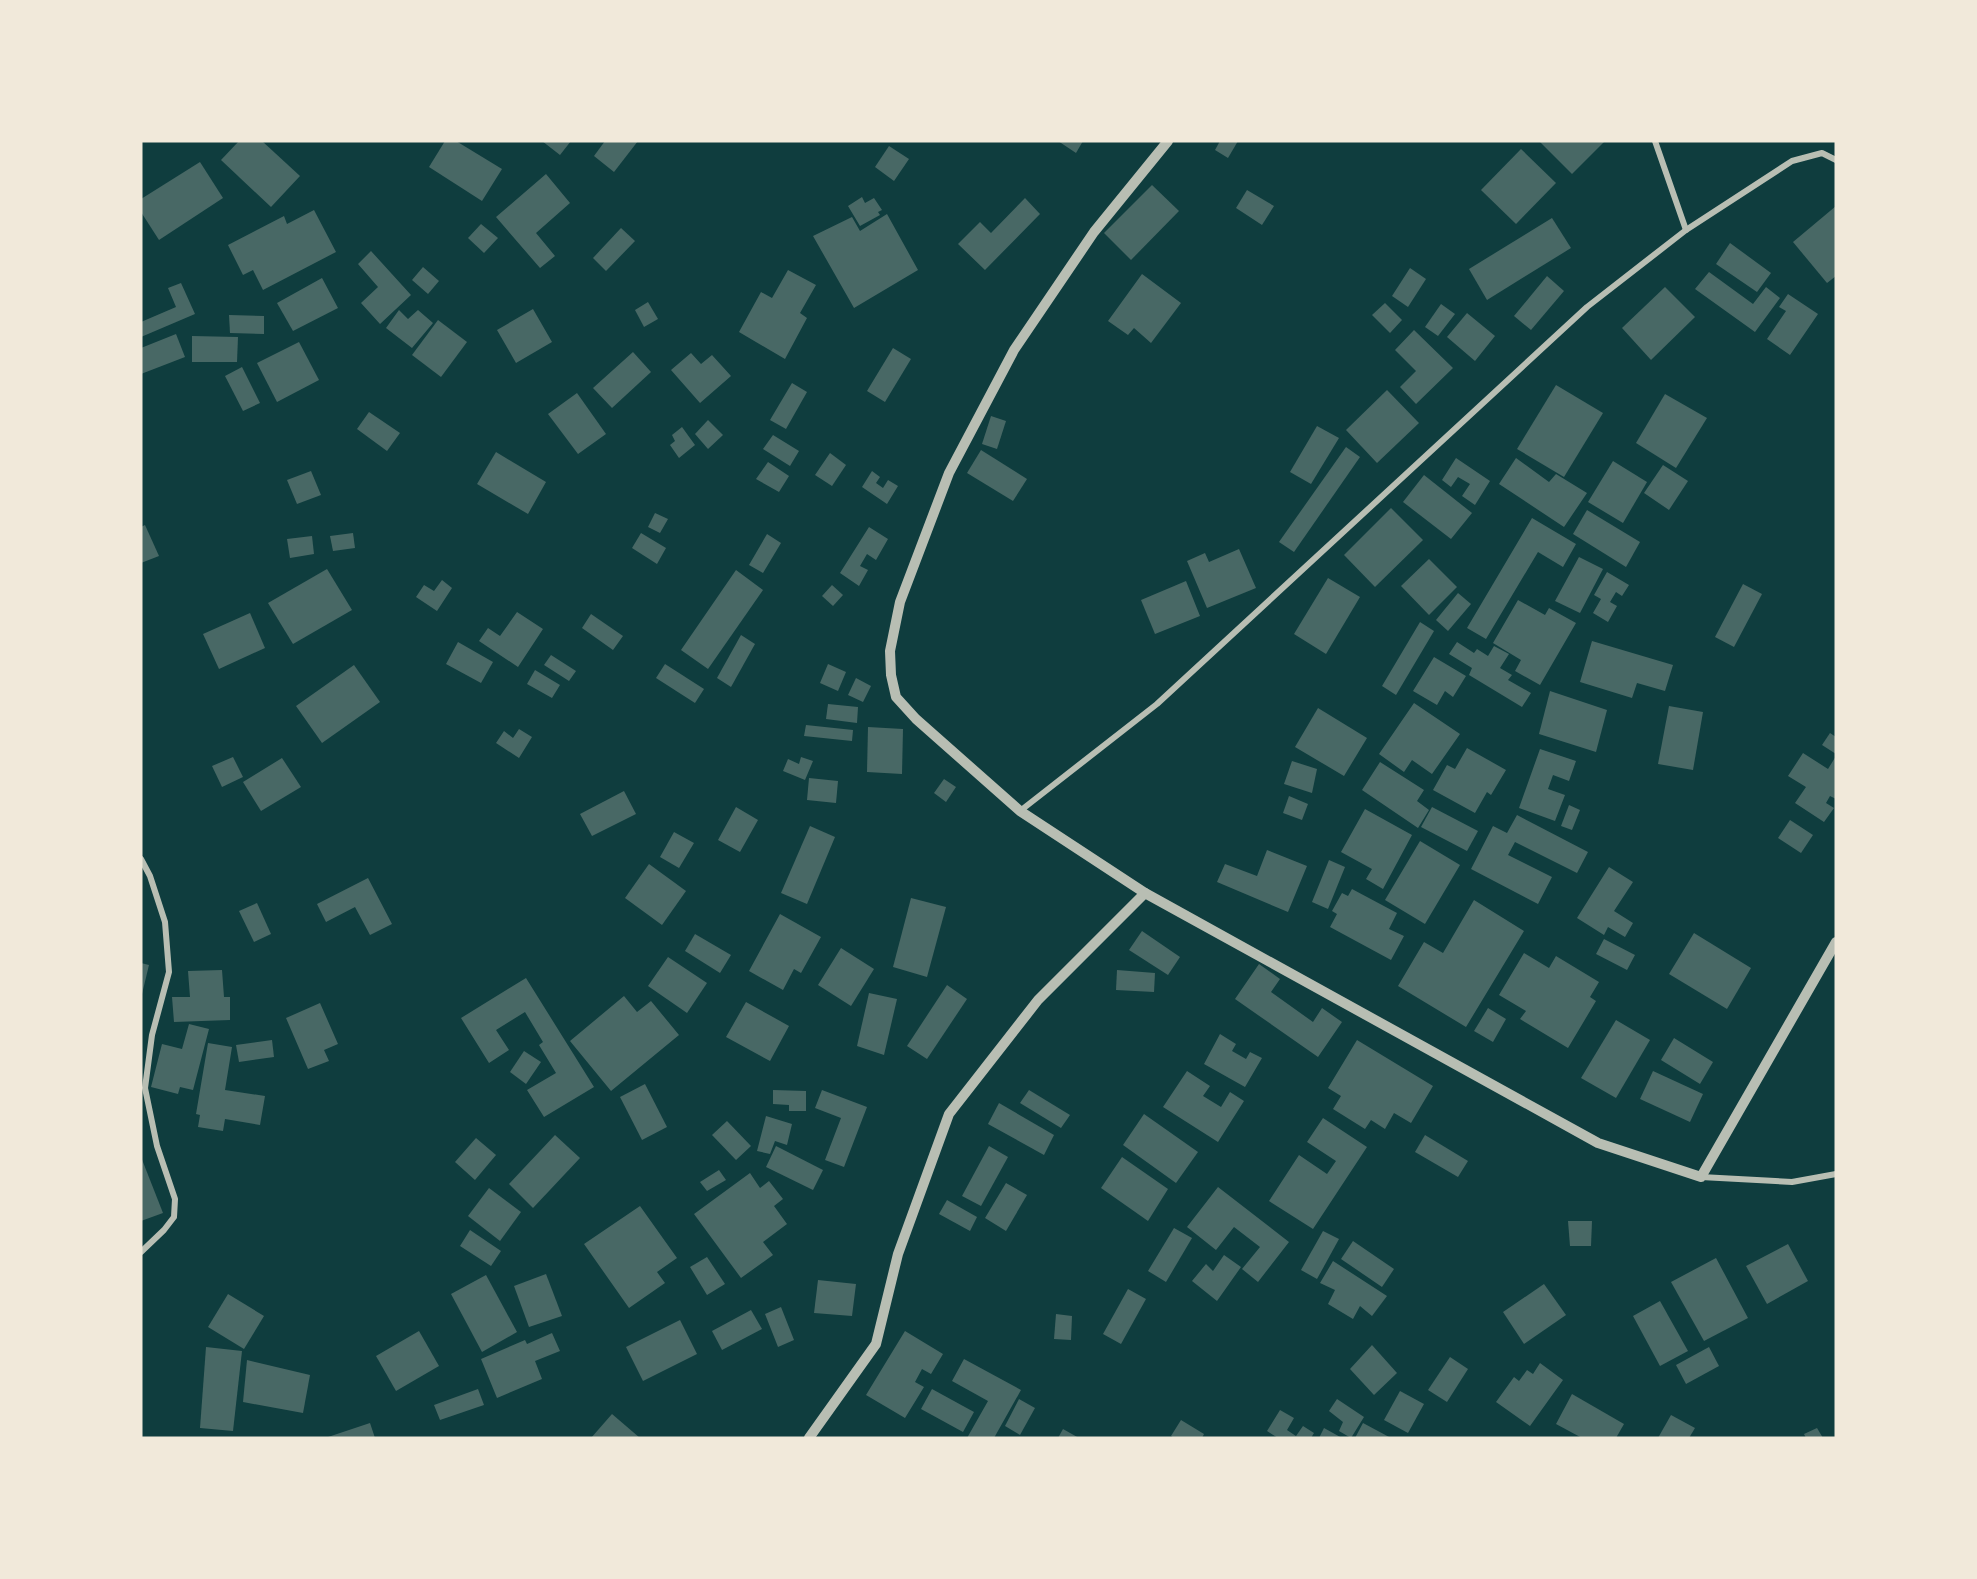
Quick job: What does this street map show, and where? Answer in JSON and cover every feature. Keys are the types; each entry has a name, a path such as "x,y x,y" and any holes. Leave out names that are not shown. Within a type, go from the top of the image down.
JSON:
{"street":[{"path":"1168,141 1094,232 1014,350 949,473 900,602 890,651 891,675 896,697 916,719 1020,811 1145,893 1598,1143 1701,1176 1792,1182 1836,1174"},
{"path":"1655,141 1686,230"},
{"path":"1020,811 1157,704 1587,307 1686,230 1792,161 1822,153 1836,160"},
{"path":"141,859 150,876 165,922 169,972 152,1035 144,1088 157,1146 175,1199 174,1217 141,1252"},
{"path":"809,1438 876,1344 898,1254 949,1114 1038,1000 1145,893"},
{"path":"1701,1176 1836,942"}],"building":[{"path":"239,141 262,141 300,176 271,207 221,160"},
{"path":"445,141 456,141 502,169 482,201 429,167"},
{"path":"542,141 571,141 560,155"},
{"path":"605,141 638,141 614,172 594,156"},
{"path":"1058,141 1083,141 1076,153"},
{"path":"1220,141 1238,141 1228,158 1215,150"},
{"path":"1539,141 1605,141 1572,174"},
{"path":"889,146 909,159 894,181 875,167"},
{"path":"1521,149 1556,183 1516,224 1481,190"},
{"path":"200,162 223,198 159,240 141,212 141,199"},
{"path":"546,174 570,203 536,233 555,256 540,268 496,217"},
{"path":"1152,185 1179,211 1131,260 1104,233"},
{"path":"1247,190 1274,206 1262,225 1236,208"},
{"path":"862,197 865,203 874,198 882,210 878,212 880,215 860,226 848,206"},
{"path":"1025,198 1040,214 985,270 958,244 980,222 991,233"},
{"path":"1836,206 1836,276 1827,283 1793,242"},
{"path":"314,210 336,252 263,290 253,270 243,275 228,245 284,216 287,224"},
{"path":"887,214 918,270 854,308 813,236 852,217 860,231"},
{"path":"1552,218 1571,248 1487,300 1469,269"},
{"path":"481,224 498,238 484,253 468,238"},
{"path":"621,228 635,241 606,271 593,258"},
{"path":"1730,243 1771,273 1757,292 1716,264"},
{"path":"371,251 411,295 380,324 361,303 378,287 358,264"},
{"path":"423,267 439,281 428,294 412,280"},
{"path":"1410,268 1426,279 1408,307 1392,296"},
{"path":"788,270 816,285 800,313 807,318 785,359 739,332 761,292 772,298"},
{"path":"1709,272 1753,304 1766,287 1780,298 1755,332 1695,289"},
{"path":"1142,274 1181,303 1151,343 1134,328 1128,335 1108,321"},
{"path":"1547,276 1564,291 1531,330 1514,316"},
{"path":"322,278 338,308 293,331 277,303"},
{"path":"181,283 195,314 141,337 141,322 176,307 168,288"},
{"path":"1665,287 1695,317 1651,360 1622,328"},
{"path":"1788,294 1818,314 1790,355 1767,339 1786,311 1779,307"},
{"path":"648,302 658,319 644,327 635,310"},
{"path":"1385,303 1402,320 1390,333 1372,315"},
{"path":"1441,304 1455,314 1438,336 1425,327"},
{"path":"533,309 552,342 516,363 497,330"},
{"path":"399,310 408,319 418,310 433,323 412,348 386,328"},
{"path":"1467,313 1495,336 1475,361 1447,337"},
{"path":"229,315 264,316 264,334 230,333"},
{"path":"438,320 467,342 441,377 412,355"},
{"path":"1414,330 1453,368 1416,404 1400,387 1416,371 1395,350"},
{"path":"176,334 185,357 141,374 141,348"},
{"path":"192,336 238,337 237,362 192,362"},
{"path":"299,342 319,380 277,402 257,363"},
{"path":"893,348 911,359 885,402 867,391"},
{"path":"633,352 651,372 612,408 593,388"},
{"path":"691,353 701,364 712,355 731,376 700,403 671,370"},
{"path":"242,367 260,403 243,411 225,376"},
{"path":"792,383 807,392 786,429 770,420"},
{"path":"1556,385 1603,413 1564,477 1517,449"},
{"path":"1387,390 1419,423 1377,463 1346,430"},
{"path":"577,393 606,434 578,454 548,414"},
{"path":"1665,394 1707,418 1676,468 1636,443"},
{"path":"369,412 400,433 387,451 357,429"},
{"path":"991,416 1006,421 997,449 982,444"},
{"path":"708,420 723,435 708,449 695,434"},
{"path":"1317,426 1339,438 1311,484 1290,472"},
{"path":"682,427 695,445 679,458 670,445 675,441 672,435"},
{"path":"773,435 799,451 790,466 763,449"},
{"path":"1346,447 1360,457 1294,552 1279,542"},
{"path":"981,450 1027,479 1013,501 967,473"},
{"path":"496,452 546,482 528,514 477,484"},
{"path":"830,453 846,465 832,486 815,475"},
{"path":"1456,458 1490,481 1475,505 1462,496 1470,484 1458,477 1451,487 1442,480"},
{"path":"1516,458 1549,482 1556,474 1587,493 1564,527 1499,484"},
{"path":"1613,461 1647,482 1623,523 1588,502"},
{"path":"768,462 789,476 779,492 756,479"},
{"path":"1663,465 1688,481 1669,510 1644,493"},
{"path":"311,471 321,495 297,504 287,480"},
{"path":"872,471 880,477 876,483 883,488 888,480 898,486 887,504 862,487"},
{"path":"1424,475 1472,513 1451,539 1403,502"},
{"path":"1391,508 1423,540 1375,587 1344,555"},
{"path":"1587,510 1640,542 1626,567 1573,534"},
{"path":"655,513 668,519 660,533 648,527"},
{"path":"1532,518 1576,544 1563,567 1538,552 1486,639 1467,628"},
{"path":"145,525 159,556 141,563 141,527"},
{"path":"869,527 888,539 876,560 867,554 860,566 868,570 859,586 840,573"},
{"path":"353,533 355,548 333,551 330,536"},
{"path":"641,533 666,548 657,564 632,548"},
{"path":"767,534 781,543 763,573 749,565"},
{"path":"312,536 314,554 290,558 287,539"},
{"path":"1239,549 1256,588 1207,608 1187,561 1205,553 1209,562"},
{"path":"1579,557 1603,569 1580,613 1555,601"},
{"path":"1429,559 1457,587 1429,615 1401,586"},
{"path":"327,569 352,610 293,644 268,603"},
{"path":"736,570 763,590 708,669 681,650"},
{"path":"1607,572 1629,585 1622,596 1616,592 1610,602 1617,606 1608,622 1593,613 1601,599 1594,595"},
{"path":"1328,578 1360,597 1326,654 1294,634"},
{"path":"442,580 452,588 437,611 416,597 424,585 434,591"},
{"path":"1186,581 1200,616 1155,634 1141,600"},
{"path":"1743,584 1762,594 1734,647 1715,637"},
{"path":"832,585 843,595 833,606 822,596"},
{"path":"1458,593 1471,604 1448,631 1436,620"},
{"path":"1518,600 1545,615 1549,608 1576,623 1540,685 1515,671 1521,660 1493,643"},
{"path":"517,612 543,629 518,667 479,641 488,628 500,636"},
{"path":"250,613 265,648 219,669 203,634"},
{"path":"591,614 623,636 613,650 582,628"},
{"path":"1420,622 1434,631 1396,695 1382,686"},
{"path":"741,635 755,644 731,687 717,678"},
{"path":"1592,641 1673,665 1665,691 1637,683 1632,698 1580,682"},
{"path":"458,642 493,662 481,683 446,664"},
{"path":"1457,642 1474,653 1477,649 1488,656 1494,646 1509,654 1500,668 1512,675 1508,680 1531,693 1522,707 1469,675 1472,668 1449,654"},
{"path":"551,655 576,671 569,681 544,665"},
{"path":"1434,657 1466,676 1453,697 1445,691 1437,705 1413,691"},
{"path":"665,664 704,689 695,703 656,678"},
{"path":"828,664 846,672 838,691 820,683"},
{"path":"354,665 380,702 322,743 296,706"},
{"path":"535,670 560,685 552,698 527,684"},
{"path":"856,678 871,686 863,702 848,695"},
{"path":"1550,691 1607,710 1596,752 1539,734"},
{"path":"1414,703 1460,734 1432,774 1412,760 1404,772 1379,754"},
{"path":"828,704 858,707 857,723 826,719"},
{"path":"1669,706 1703,712 1693,770 1658,764"},
{"path":"1318,708 1367,738 1344,776 1295,747"},
{"path":"806,725 853,730 852,741 804,736"},
{"path":"868,727 903,729 902,774 867,772"},
{"path":"519,729 532,737 519,758 496,743 504,731 513,738"},
{"path":"1830,733 1836,737 1836,754 1822,745"},
{"path":"1467,748 1506,770 1491,795 1487,792 1475,813 1433,790 1447,765 1455,769"},
{"path":"1540,749 1576,761 1569,781 1553,775 1548,789 1565,795 1555,821 1519,808"},
{"path":"1803,753 1828,769 1836,756 1836,799 1830,796 1826,803 1834,808 1824,822 1795,803 1806,787 1788,776"},
{"path":"233,757 243,777 222,787 212,766"},
{"path":"801,757 813,761 805,780 783,771 788,759 799,764"},
{"path":"282,758 301,787 261,811 243,782"},
{"path":"1292,761 1317,769 1312,793 1284,784"},
{"path":"1380,762 1424,790 1417,801 1429,810 1418,828 1362,790"},
{"path":"809,778 838,781 836,803 807,800"},
{"path":"944,779 956,787 946,802 934,793"},
{"path":"624,791 636,814 592,836 580,814"},
{"path":"1289,796 1308,804 1302,820 1283,813"},
{"path":"1569,805 1580,810 1572,830 1561,826"},
{"path":"736,807 758,820 740,852 718,840"},
{"path":"1432,807 1478,831 1467,851 1421,827"},
{"path":"1365,809 1412,835 1383,889 1366,879 1372,869 1341,852"},
{"path":"1517,815 1588,852 1577,873 1515,842 1508,855 1552,877 1538,904 1471,869 1493,826 1507,833"},
{"path":"1790,820 1813,835 1801,853 1778,838"},
{"path":"810,826 835,837 807,904 781,893"},
{"path":"674,832 694,843 679,868 660,857"},
{"path":"1420,841 1460,865 1425,924 1385,900"},
{"path":"1267,850 1307,866 1288,912 1217,882 1225,864 1257,876"},
{"path":"1329,860 1345,867 1328,909 1312,902"},
{"path":"649,864 686,891 662,925 625,898"},
{"path":"1609,867 1633,882 1614,911 1633,923 1625,937 1608,927 1604,935 1577,918"},
{"path":"368,878 392,924 370,935 355,907 326,922 317,904"},
{"path":"1352,889 1397,913 1389,929 1404,936 1391,960 1330,927 1337,914 1332,911 1342,893 1348,896"},
{"path":"911,898 946,907 927,977 893,967"},
{"path":"1474,900 1524,931 1466,1027 1398,986 1424,942 1443,953"},
{"path":"257,903 271,934 254,942 239,911"},
{"path":"780,914 821,937 801,973 794,969 783,990 749,971"},
{"path":"1142,931 1180,957 1168,975 1129,950"},
{"path":"1694,933 1751,968 1727,1009 1669,974"},
{"path":"695,934 731,955 720,973 685,951"},
{"path":"1604,939 1635,955 1627,970 1596,954"},
{"path":"841,948 874,969 851,1006 818,985"},
{"path":"1524,953 1549,968 1556,956 1599,982 1590,997 1596,1001 1568,1048 1520,1019 1526,1011 1499,995"},
{"path":"668,957 707,983 687,1013 648,986"},
{"path":"141,963 149,965 142,994 141,994"},
{"path":"1259,964 1280,979 1271,992 1313,1022 1322,1008 1342,1022 1318,1057 1235,999"},
{"path":"222,970 224,997 230,997 230,1020 174,1022 172,997 190,997 188,971"},
{"path":"1117,970 1155,973 1154,992 1116,990"},
{"path":"526,978 594,1087 544,1117 527,1090 556,1073 539,1045 543,1042 525,1012 496,1030 509,1050 489,1063 461,1018"},
{"path":"947,985 967,999 927,1059 907,1046"},
{"path":"869,993 897,999 884,1055 857,1046"},
{"path":"624,996 637,1012 651,1001 679,1035 611,1091 570,1041"},
{"path":"746,1002 789,1026 770,1061 726,1037"},
{"path":"320,1003 338,1044 324,1050 329,1061 308,1069 286,1018"},
{"path":"1488,1008 1506,1019 1493,1042 1474,1031"},
{"path":"1616,1020 1650,1040 1616,1098 1581,1078"},
{"path":"189,1024 209,1029 193,1090 180,1087 178,1094 151,1087 162,1044 182,1049"},
{"path":"1220,1034 1236,1044 1232,1051 1246,1059 1250,1052 1262,1058 1245,1087 1204,1064"},
{"path":"1674,1038 1713,1062 1700,1084 1661,1060"},
{"path":"272,1040 274,1057 239,1062 236,1045"},
{"path":"1357,1040 1433,1086 1411,1123 1394,1113 1385,1129 1371,1120 1365,1129 1333,1109 1341,1096 1328,1088"},
{"path":"208,1043 232,1047 225,1090 265,1096 260,1125 225,1119 223,1131 198,1127 200,1115 196,1114"},
{"path":"524,1051 541,1062 526,1084 510,1072"},
{"path":"1187,1071 1210,1086 1203,1096 1221,1107 1230,1092 1244,1101 1218,1142 1163,1107"},
{"path":"1653,1071 1703,1094 1690,1122 1640,1099"},
{"path":"645,1084 667,1127 642,1140 620,1097"},
{"path":"773,1090 806,1091 806,1111 789,1111 789,1105 773,1104"},
{"path":"822,1090 867,1107 844,1167 825,1160 841,1118 815,1108"},
{"path":"1029,1090 1070,1115 1061,1128 1020,1103"},
{"path":"999,1103 1054,1135 1044,1155 988,1124"},
{"path":"1144,1114 1198,1152 1176,1183 1123,1145"},
{"path":"766,1116 792,1124 787,1145 775,1141 770,1154 757,1151"},
{"path":"1323,1118 1367,1147 1313,1229 1269,1201 1299,1155 1327,1174 1336,1161 1307,1142"},
{"path":"727,1121 751,1146 736,1160 712,1135"},
{"path":"555,1135 580,1158 533,1208 509,1184"},
{"path":"1425,1135 1468,1161 1458,1177 1415,1152"},
{"path":"476,1138 496,1155 475,1180 455,1162"},
{"path":"776,1146 823,1170 813,1190 766,1167"},
{"path":"989,1146 1008,1157 981,1206 962,1196"},
{"path":"141,1157 163,1213 141,1221"},
{"path":"1122,1157 1168,1189 1148,1221 1101,1188"},
{"path":"719,1170 726,1180 707,1191 700,1182"},
{"path":"750,1173 760,1188 769,1181 783,1199 774,1206 787,1224 763,1242 773,1255 741,1278 694,1214"},
{"path":"1006,1183 1027,1195 1006,1231 985,1218"},
{"path":"1218,1187 1289,1242 1258,1282 1242,1269 1260,1247 1234,1227 1216,1250 1187,1227"},
{"path":"489,1188 521,1212 500,1241 468,1216"},
{"path":"947,1200 977,1217 970,1231 939,1214"},
{"path":"640,1206 677,1258 657,1272 665,1283 629,1308 584,1244"},
{"path":"1568,1221 1592,1221 1591,1246 1570,1246"},
{"path":"1174,1228 1192,1238 1166,1282 1148,1271"},
{"path":"470,1230 501,1251 491,1266 460,1246"},
{"path":"1323,1231 1339,1239 1317,1279 1301,1270"},
{"path":"1353,1241 1394,1269 1382,1287 1341,1259"},
{"path":"1788,1244 1808,1281 1767,1304 1746,1266"},
{"path":"1224,1255 1241,1267 1217,1301 1192,1281 1206,1264 1213,1271"},
{"path":"707,1257 725,1284 707,1295 690,1267"},
{"path":"1716,1258 1748,1318 1704,1341 1671,1282"},
{"path":"1333,1261 1387,1296 1372,1316 1360,1306 1353,1319 1328,1304 1335,1290 1320,1283"},
{"path":"546,1274 562,1316 529,1327 514,1286"},
{"path":"486,1275 517,1332 482,1352 451,1294"},
{"path":"818,1280 856,1284 852,1316 814,1313"},
{"path":"1544,1284 1566,1315 1524,1344 1503,1312"},
{"path":"1128,1289 1146,1299 1121,1344 1103,1334"},
{"path":"228,1294 264,1316 244,1349 208,1327"},
{"path":"1660,1301 1688,1351 1660,1366 1633,1316"},
{"path":"781,1307 794,1340 778,1347 765,1314"},
{"path":"751,1310 762,1329 722,1350 712,1331"},
{"path":"1056,1314 1072,1316 1071,1340 1054,1339"},
{"path":"680,1320 697,1354 643,1381 626,1347"},
{"path":"419,1331 439,1366 396,1391 376,1356"},
{"path":"905,1331 943,1354 931,1374 922,1369 915,1382 924,1387 905,1418 866,1395"},
{"path":"552,1333 560,1351 535,1361 542,1379 497,1398 481,1359 525,1340 527,1344"},
{"path":"1372,1345 1397,1373 1374,1395 1350,1369"},
{"path":"206,1347 242,1351 233,1431 200,1428"},
{"path":"1709,1347 1719,1366 1686,1384 1676,1365"},
{"path":"1450,1357 1468,1369 1447,1402 1428,1390"},
{"path":"964,1359 1021,1390 994,1438 967,1438 988,1401 952,1381"},
{"path":"247,1360 310,1375 303,1413 243,1402"},
{"path":"1540,1363 1563,1380 1530,1426 1496,1402 1514,1377 1519,1381 1527,1370 1533,1374"},
{"path":"478,1389 484,1405 440,1420 434,1405"},
{"path":"932,1389 974,1412 963,1432 921,1409"},
{"path":"1400,1391 1424,1404 1408,1433 1384,1420"},
{"path":"1572,1394 1624,1424 1616,1438 1582,1438 1556,1424"},
{"path":"1019,1399 1035,1408 1020,1435 1005,1426"},
{"path":"1337,1399 1364,1417 1351,1438 1339,1431 1343,1422 1329,1411"},
{"path":"1280,1410 1294,1418 1287,1430 1296,1436 1303,1426 1314,1433 1311,1438 1278,1438 1267,1431"},
{"path":"612,1414 640,1438 591,1438"},
{"path":"1671,1415 1695,1428 1689,1438 1658,1438"},
{"path":"1181,1420 1204,1434 1202,1438 1174,1438 1171,1436"},
{"path":"370,1423 375,1438 325,1438"},
{"path":"1363,1423 1391,1438 1355,1438"},
{"path":"1324,1428 1342,1438 1319,1438"},
{"path":"1817,1428 1823,1438 1806,1438 1804,1434"},
{"path":"1063,1429 1079,1438 1058,1438"}]}
